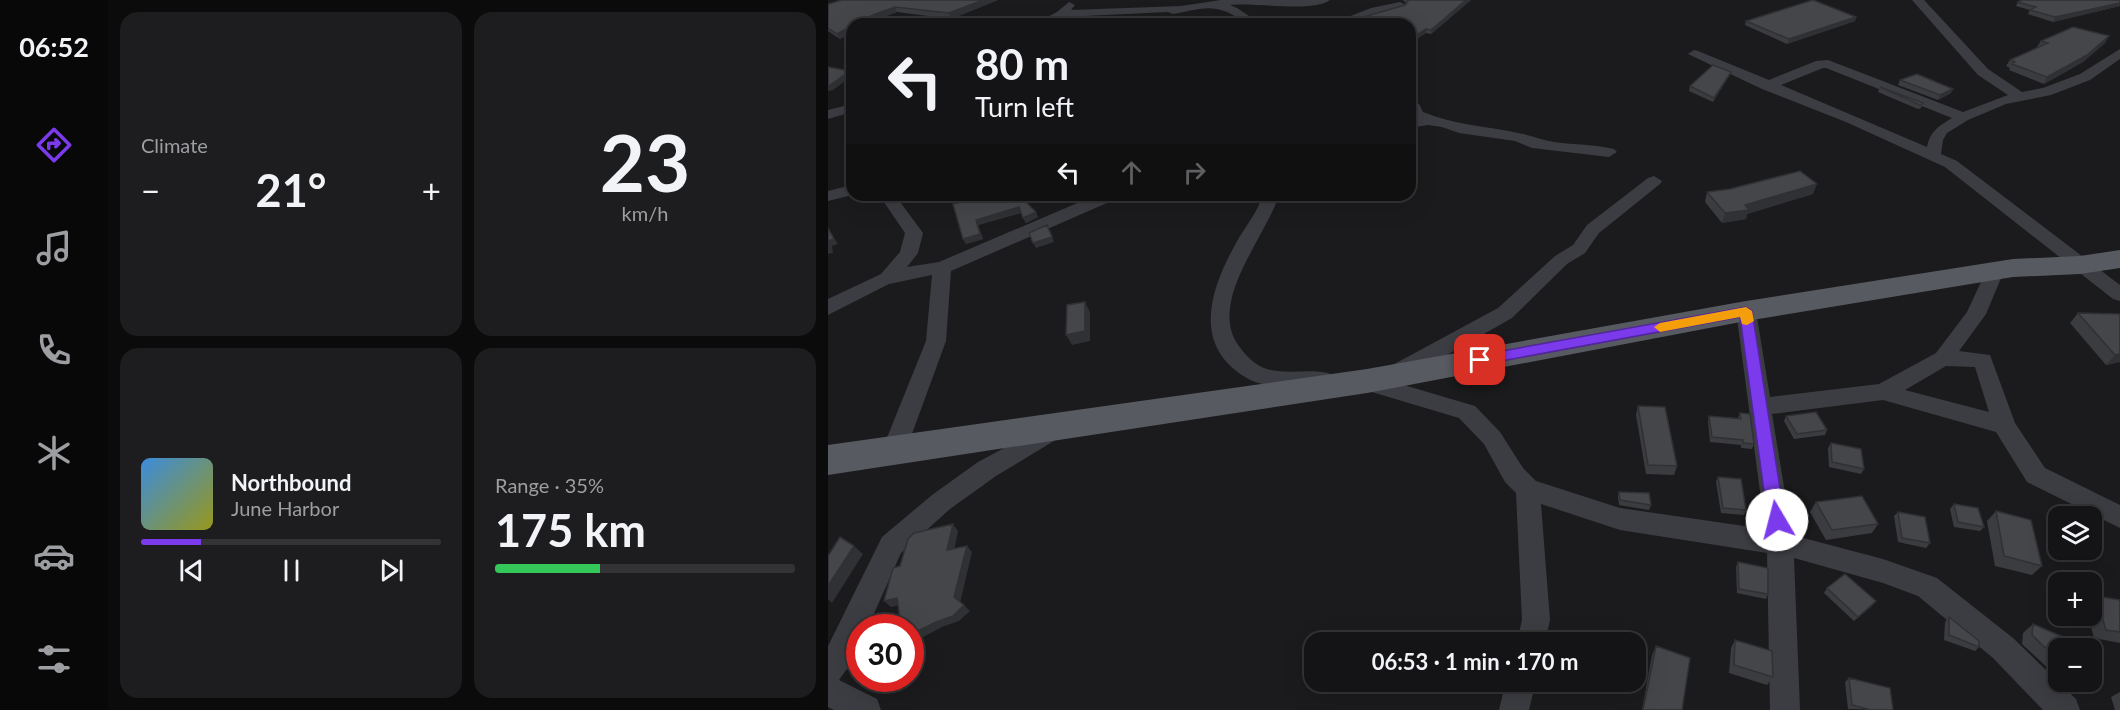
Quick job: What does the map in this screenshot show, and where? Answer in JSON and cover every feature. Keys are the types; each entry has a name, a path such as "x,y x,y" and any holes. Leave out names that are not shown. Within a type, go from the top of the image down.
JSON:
{"main road":[{"path":"828,460 1378,379 1746,311 1995,272 2080,265 2120,259"}],"street":[{"path":"1053,18 1066,10 1071,0"},
{"path":"1061,14 1216,5 1236,1 1288,3 1324,0"},
{"path":"1344,18 1362,0"},
{"path":"1918,0 1983,72 2022,98"},
{"path":"1354,18 1401,4"},
{"path":"1216,5 1233,10 1246,18"},
{"path":"1153,18 1177,6"},
{"path":"1933,157 1935,140 1942,130 1963,117 2002,100 2022,98 2085,77 2120,53"},
{"path":"1694,54 1844,116 1951,164 2120,295"},
{"path":"1767,86 1821,64 1828,64 1963,117"},
{"path":"1416,112 1431,122"},
{"path":"1416,122 1454,125 1459,129 1518,137 1532,143 1609,152"},
{"path":"1378,379 1505,313 1536,287 1561,261 1579,249 1593,228 1654,181"},
{"path":"828,196 846,192"},
{"path":"888,278 909,253 914,233 891,201"},
{"path":"828,308 864,286 922,270 942,268 1096,201"},
{"path":"1269,201 1267,210 1242,249 1228,282 1219,320 1224,340 1237,357 1256,374 1281,379 1378,379 1467,412 1492,438 1514,475 1528,489 1620,519 1780,543 1883,570 1927,586 2003,648 2065,710"},
{"path":"894,450 936,341 942,268"},
{"path":"1760,407 1882,392 1943,358 1976,314 1995,272"},
{"path":"1746,311 1780,543 1785,710"},
{"path":"1943,358 1983,360 2004,425 2036,475 2120,517"},
{"path":"1882,392 2004,425"},
{"path":"828,670 842,652 891,545 941,502 987,469 1063,425"},
{"path":"1528,489 1536,620 1533,632"},
{"path":"828,691 866,710"},
{"path":"1514,710 1518,692"}],"building":[{"path":"842,0 983,0 949,13 895,7 867,18 846,18 846,29 837,34 828,28 828,4"},
{"path":"1466,0 1431,30 1426,29 1416,35 1416,18 1367,16 1405,5 1408,1"},
{"path":"1813,0 1856,17 1789,39 1746,21"},
{"path":"2022,0 2120,0 2120,3 2055,17 2030,10 2036,7 2018,2"},
{"path":"2073,27 2109,36 2087,55 2047,77 2012,64 2015,62 2010,60 2048,43 2041,41"},
{"path":"1713,65 1731,72 1714,98 1690,86"},
{"path":"828,67 846,70 846,74 828,86"},
{"path":"1917,74 1953,89 1940,95 1900,80"},
{"path":"1880,87 1923,103 1920,105"},
{"path":"1800,171 1817,184 1745,205 1749,210 1725,213 1707,192 1730,189"},
{"path":"1025,201 1036,212 1023,218 1019,207 976,220 980,234 963,239 953,204"},
{"path":"1047,225 1052,237 1033,243 1029,233"},
{"path":"828,228 834,239 828,241"},
{"path":"1085,302 1085,331 1066,335 1067,305"},
{"path":"2078,313 2120,314 2120,354 2115,355"},
{"path":"1638,406 1665,407 1677,466 1648,465"},
{"path":"1816,412 1827,430 1797,434 1786,416"},
{"path":"1740,413 1750,414 1754,444 1743,443 1743,440 1712,437 1709,416 1741,419"},
{"path":"1831,443 1861,449 1864,469 1832,462"},
{"path":"1718,477 1741,479 1746,510 1723,508"},
{"path":"1619,492 1649,493 1651,505 1620,500"},
{"path":"1862,496 1878,524 1832,530 1816,502"},
{"path":"1954,504 1978,508 1984,527 1958,522"},
{"path":"1996,511 2031,520 2042,566 2004,556"},
{"path":"1898,512 1925,517 1930,543 1902,538"},
{"path":"953,524 947,550 967,546 954,597 964,605 953,616 924,628 924,614 899,614 897,598 884,601 893,568 900,566 908,539 914,533"},
{"path":"840,537 854,546 828,586 828,556"},
{"path":"1738,562 1768,568 1768,594 1739,589"},
{"path":"1845,574 1876,601 1858,617 1827,588"},
{"path":"2102,597 2120,600 2120,632 2106,630 2102,616"},
{"path":"1949,617 1979,641 1979,647 1949,635"},
{"path":"2033,624 2065,638 2048,638 2048,650 2032,635"},
{"path":"1735,640 1772,651 1773,677 1734,665"},
{"path":"1656,646 1690,658 1682,710 1643,710"},
{"path":"1849,678 1890,688 1893,710 1871,710 1852,705"}],"slow traffic":[{"path":"1660,327 1746,311 1747,321"}],"route":[{"path":"1480,360 1746,311 1777,520"}]}
